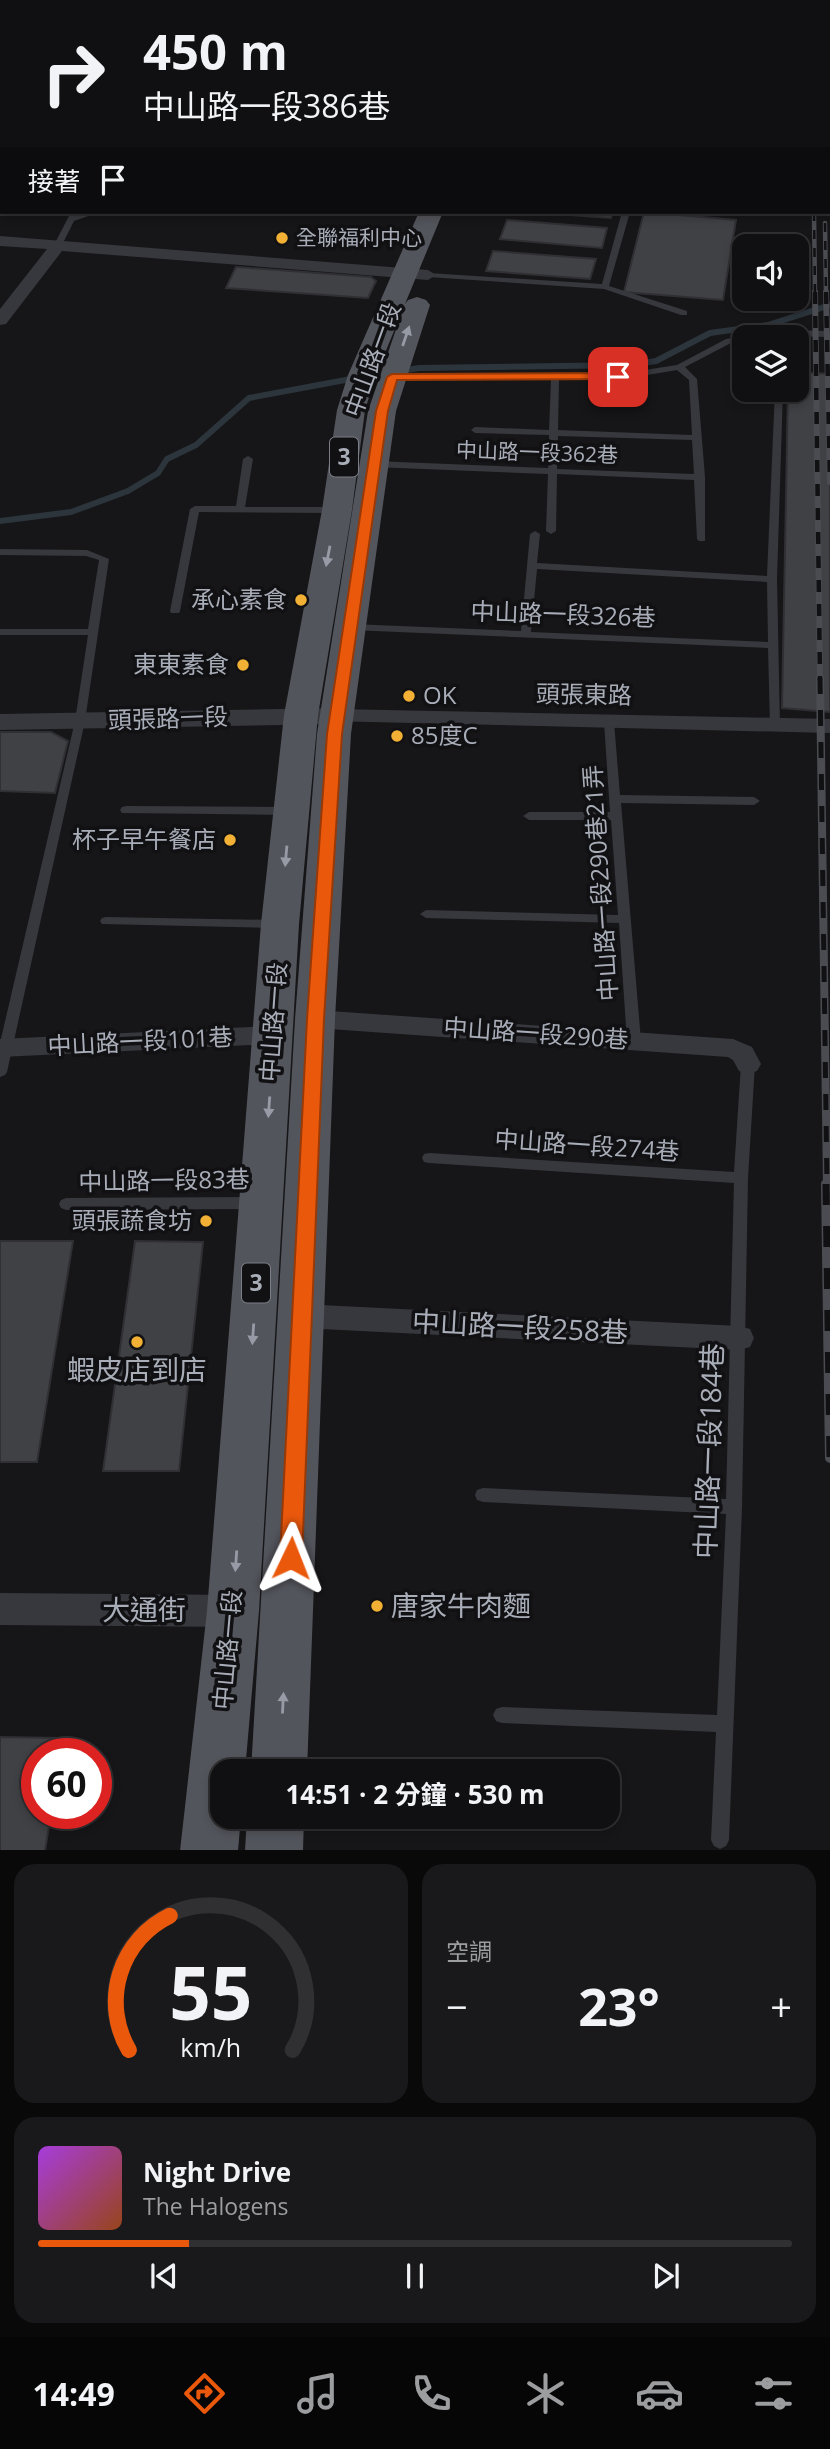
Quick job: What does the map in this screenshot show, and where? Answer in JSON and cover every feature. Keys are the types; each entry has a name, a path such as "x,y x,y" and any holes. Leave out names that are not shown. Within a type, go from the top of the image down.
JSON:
{"main road":[{"name":"中山路一段","path":"208,1850 233,1611 290,811 319,715 351,627 382,411 432,214"},
{"name":"中山路一段","path":"280,1759 289,1611 315,1019 319,715 337,510 351,410 362,375 453,214"},
{"path":"274,1850 275,1829"}],"street":[{"path":"0,241 417,274"},
{"path":"2,315 58,245"},
{"name":"頭張路一段","path":"0,722 319,715"},
{"name":"頭張東路","path":"319,715 830,726"},
{"name":"中山路一段290巷","path":"315,1019 733,1048 744,1054 748,1064"},
{"name":"中山路一段101巷","path":"2,1056 274,1035"},
{"name":"中山路一段258巷","path":"301,1316 739,1338"},
{"name":"大通街","path":"0,1609 289,1611"}],"lane":[{"path":"605,287 625,214"},
{"path":"58,245 72,216"},
{"path":"417,274 605,287 684,313"},
{"path":"809,334 830,334"},
{"path":"392,377 618,377 679,367 732,341"},
{"path":"679,367 693,379 702,539"},
{"path":"551,531 555,377"},
{"path":"775,726 772,579 779,402"},
{"path":"475,430 698,438"},
{"path":"240,509 248,459"},
{"name":"中山路一段362巷","path":"374,464 700,477"},
{"path":"175,611 195,509 337,510"},
{"path":"526,635 535,534"},
{"path":"0,552 87,553 104,559 80,721 2,1056"},
{"name":"中山路一段326巷","path":"533,566 772,579"},
{"name":"中山路一段326巷","path":"351,627 774,645"},
{"path":"0,632 93,632"},
{"name":"中山路一段290巷21弄","path":"609,722 634,1041"},
{"path":"615,799 754,802"},
{"path":"126,810 290,811"},
{"path":"528,816 617,816"},
{"path":"426,914 624,919"},
{"path":"106,921 280,924"},
{"name":"中山路一段184巷","path":"720,1840 739,1338 741,1178 748,1064"},
{"name":"中山路一段274巷","path":"429,1158 741,1178"},
{"name":"中山路一段83巷","path":"66,1205 262,1203"},
{"path":"483,1495 733,1507"},
{"path":"502,1715 725,1724"}],"building":[{"path":"556,214 612,214 611,218"},
{"path":"644,214 736,220 723,300 624,292"},
{"path":"507,220 607,228 602,248 500,239"},
{"path":"493,251 596,259 590,279 486,271"},
{"path":"236,267 371,277 376,281 368,298 226,288"},
{"path":"809,373 830,374 830,712 782,708 788,402 809,402"},
{"path":"0,732 51,732 68,741 55,793 0,791"},
{"path":"0,1241 73,1241 37,1462 0,1462"},
{"path":"135,1241 203,1242 179,1471 103,1471"},
{"path":"0,1737 61,1738 21,1738 21,1829 48,1829 45,1850 0,1850"}],"waterway":[{"path":"369,376 419,368 631,365 656,361 710,333 768,325 830,305"},
{"path":"0,521 71,512 128,491 158,473 167,459 196,445 249,398 356,378"}],"railway":[{"path":"814,214 815,294"},
{"path":"825,223 826,294"},
{"path":"815,292 820,680"},
{"path":"826,292 830,482"},
{"path":"820,678 827,1186"},
{"path":"826,1184 830,1458"}],"place":[{"name":"全聯福利中心","path":"282,238"},
{"name":"承心素食","path":"301,600"},
{"name":"東東素食","path":"243,665"},
{"name":"OK","path":"409,696"},
{"name":"85度C","path":"397,736"},
{"name":"杯子早午餐店","path":"230,840"},
{"name":"頭張蔬食坊","path":"206,1221"},
{"name":"蝦皮店到店","path":"137,1342"},
{"name":"唐家牛肉麵","path":"377,1606"}],"route":[{"path":"291,1558 315,1019 334,734 345,675 382,411 392,377 618,377"}]}
